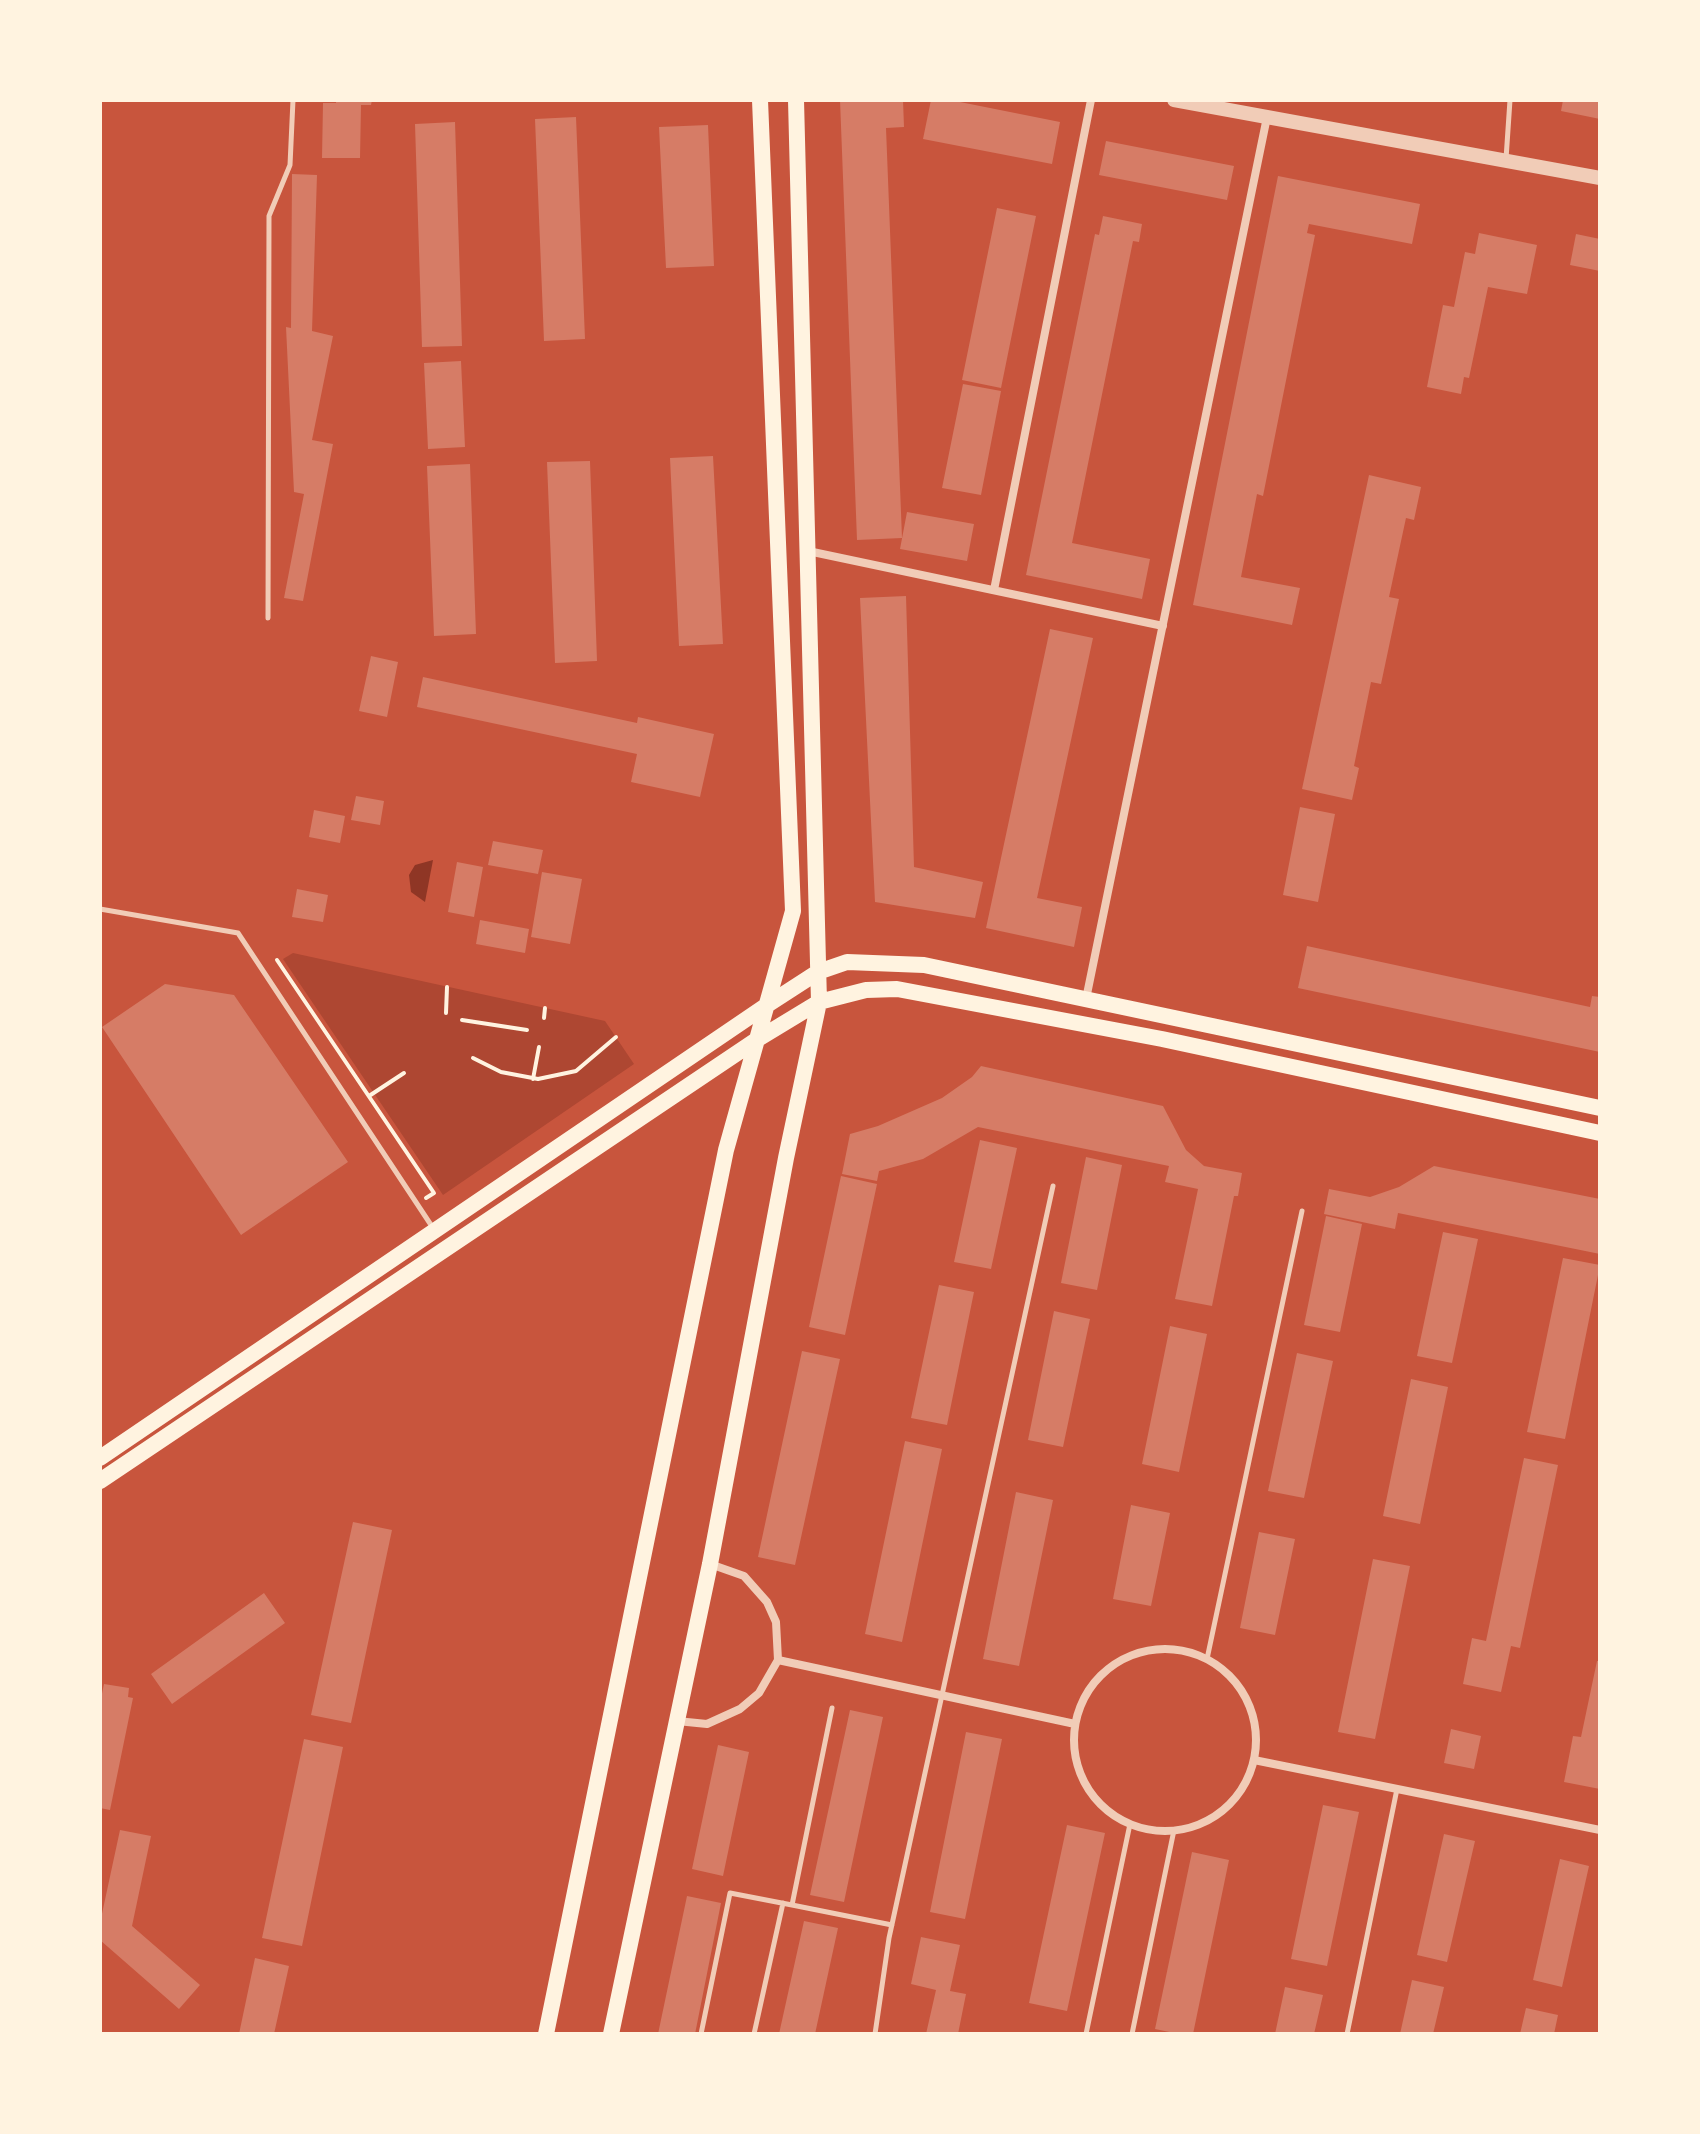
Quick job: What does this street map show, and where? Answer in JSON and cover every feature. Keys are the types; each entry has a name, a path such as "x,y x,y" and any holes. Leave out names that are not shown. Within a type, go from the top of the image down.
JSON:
{"main road":[{"path":"546,2034 726,1150 793,911 760,100"},
{"path":"611,2034 710,1564 786,1158 819,1002 796,100"},
{"path":"100,1458 767,1005 818,972 847,962 894,962 1086,999 1600,1108"},
{"path":"100,1481 758,1039 819,1002 866,990 897,989 1162,1039 1600,1133"}],"street":[{"path":"994,590 1091,100"},
{"path":"1174,100 1600,178"},
{"path":"1086,999 1267,117"},
{"path":"807,551 1163,626"},
{"path":"677,1721 707,1724 740,1709 759,1693 778,1660 776,1622 767,1602 744,1576 710,1564"},
{"path":"1165,1648 1183,1650 1207,1659 1230,1676 1250,1706 1255,1733 1254,1760 1248,1777 1228,1805 1199,1824 1174,1830 1130,1824 1101,1805 1081,1776 1074,1742 1075,1724 1080,1707 1099,1676 1129,1656 1165,1648"},
{"path":"778,1660 943,1693 1075,1724"},
{"path":"1254,1760 1600,1830"}],"lane":[{"path":"268,618 269,216 290,165 293,100"},
{"path":"1506,160 1510,100"},
{"path":"100,909 238,933 434,1229"},
{"path":"875,2034 892,1925 1053,1186"},
{"path":"1207,1659 1302,1211"},
{"path":"792,1905 832,1708"},
{"path":"1347,2034 1397,1789"},
{"path":"1086,2034 1130,1824"},
{"path":"1132,2034 1174,1830"},
{"path":"701,2034 730,1893 892,1925"},
{"path":"754,2034 783,1903"}],"path":[{"path":"277,960 434,1193 417,1203"},
{"path":"446,1013 447,987"},
{"path":"544,1018 545,1008"},
{"path":"462,1020 527,1030"},
{"path":"473,1058 501,1072 533,1079 576,1071 616,1037"},
{"path":"533,1079 539,1047"},
{"path":"369,1096 404,1073"}],"shaded area":[{"path":"433,860 425,902 411,892 409,875 415,865"},
{"path":"293,953 605,1021 634,1064 443,1195 283,959"}],"building":[{"path":"336,100 372,100 371,105 361,105 360,158 322,158 323,103 336,103"},
{"path":"840,100 903,100 904,127 886,128 902,538 857,540"},
{"path":"931,100 950,100 1060,122 1052,164 923,139"},
{"path":"1563,100 1600,100 1600,119 1561,111"},
{"path":"576,117 585,339 544,341 535,119"},
{"path":"455,122 462,346 422,347 415,124"},
{"path":"708,125 714,266 666,268 659,127"},
{"path":"1106,141 1234,166 1227,200 1099,175"},
{"path":"292,174 317,175 312,331 333,336 312,440 333,444 303,601 284,598 304,494 294,492 286,327 291,328"},
{"path":"1278,176 1420,204 1412,244 1309,224 1307,233 1315,235 1263,496 1257,494 1241,577 1300,588 1292,625 1193,605"},
{"path":"997,208 1036,216 1001,388 962,380"},
{"path":"1103,216 1142,224 1139,242 1133,241 1072,543 1150,559 1142,599 1026,575 1095,234 1099,235"},
{"path":"1479,233 1537,245 1527,294 1488,287 1469,378 1464,377 1461,394 1427,387 1443,305 1454,307 1465,252 1475,254"},
{"path":"1576,234 1600,239 1600,271 1570,265"},
{"path":"461,361 465,447 428,449 424,363"},
{"path":"963,384 1001,391 981,495 942,488"},
{"path":"713,456 723,644 679,646 670,458"},
{"path":"590,461 597,661 555,663 547,462"},
{"path":"470,464 476,634 434,636 427,466"},
{"path":"1369,475 1421,487 1414,520 1406,518 1389,597 1399,599 1381,684 1371,682 1354,766 1359,768 1352,800 1302,789"},
{"path":"907,512 974,524 967,561 900,549"},
{"path":"906,596 914,867 983,882 975,918 875,902 860,598"},
{"path":"1050,629 1093,638 1037,898 1082,907 1074,947 986,928"},
{"path":"371,656 398,662 387,717 359,711"},
{"path":"423,677 637,723 638,717 714,734 700,797 631,782 637,754 417,707"},
{"path":"356,796 384,801 380,825 351,820"},
{"path":"1300,807 1335,814 1318,902 1283,895"},
{"path":"314,810 345,816 340,843 309,837"},
{"path":"493,841 543,850 538,874 488,865"},
{"path":"457,862 483,867 474,917 448,912"},
{"path":"542,872 582,879 570,944 531,937"},
{"path":"297,889 328,895 323,922 292,917"},
{"path":"480,920 529,929 525,953 476,944"},
{"path":"1307,946 1590,1007 1592,996 1600,997 1600,1052 1298,988"},
{"path":"165,984 234,995 348,1162 241,1235 102,1027"},
{"path":"981,1066 1163,1106 1186,1150 1204,1166 1242,1173 1238,1196 1234,1196 1212,1306 1175,1299 1198,1189 1165,1182 1169,1166 978,1127 923,1159 879,1171 877,1181 842,1174 850,1134 878,1126 942,1098 972,1077"},
{"path":"980,1140 1017,1148 991,1269 954,1262"},
{"path":"1086,1157 1122,1165 1097,1290 1061,1283"},
{"path":"1434,1166 1600,1199 1600,1254 1398,1213 1395,1229 1324,1214 1329,1189 1370,1197 1399,1187"},
{"path":"841,1176 877,1184 845,1335 809,1327"},
{"path":"1326,1216 1362,1224 1340,1332 1304,1325"},
{"path":"1443,1232 1478,1239 1452,1363 1417,1356"},
{"path":"1563,1258 1600,1265 1565,1439 1527,1432"},
{"path":"939,1285 974,1292 947,1425 911,1418"},
{"path":"1054,1311 1090,1319 1063,1447 1028,1440"},
{"path":"1170,1326 1207,1334 1179,1472 1142,1464"},
{"path":"802,1351 840,1359 795,1565 758,1557"},
{"path":"1297,1353 1333,1361 1304,1498 1268,1491"},
{"path":"1411,1379 1448,1387 1420,1524 1383,1516"},
{"path":"905,1441 942,1449 902,1642 865,1634"},
{"path":"1524,1458 1558,1465 1520,1648 1511,1646 1501,1692 1463,1684 1472,1638 1486,1641"},
{"path":"1016,1492 1053,1500 1019,1666 983,1659"},
{"path":"1131,1505 1170,1513 1151,1606 1113,1599"},
{"path":"353,1522 392,1530 351,1723 311,1715"},
{"path":"1259,1532 1295,1539 1275,1635 1240,1628"},
{"path":"1373,1559 1410,1566 1375,1739 1338,1732"},
{"path":"264,1593 285,1623 172,1704 151,1674"},
{"path":"1597,1661 1600,1661 1600,1789 1564,1782 1573,1736 1581,1737"},
{"path":"104,1684 129,1688 128,1697 133,1698 110,1810 100,1808 100,1703"},
{"path":"850,1710 883,1717 844,1902 810,1895"},
{"path":"1451,1729 1481,1736 1474,1769 1444,1763"},
{"path":"966,1732 1002,1739 965,1919 930,1912"},
{"path":"304,1739 343,1747 302,1946 262,1938"},
{"path":"718,1745 749,1752 723,1876 692,1869"},
{"path":"1323,1805 1359,1812 1327,1966 1291,1959"},
{"path":"1067,1825 1105,1833 1067,2011 1029,2003"},
{"path":"120,1830 151,1836 132,1926 200,1985 179,2009 100,1940 100,1923"},
{"path":"1444,1834 1475,1841 1447,1962 1417,1955"},
{"path":"1192,1852 1229,1860 1193,2034 1179,2034 1155,2029"},
{"path":"1560,1859 1589,1866 1562,1987 1533,1980"},
{"path":"687,1896 721,1903 695,2034 658,2034"},
{"path":"804,1921 838,1928 815,2034 779,2034"},
{"path":"921,1937 960,1945 950,1991 966,1994 958,2034 926,2034 936,1990 911,1984"},
{"path":"255,1958 289,1966 274,2034 239,2034"},
{"path":"1412,1980 1444,1987 1433,2034 1400,2034"},
{"path":"1285,1987 1323,1995 1314,2034 1275,2034"},
{"path":"1526,2008 1558,2015 1554,2034 1520,2034"}]}
